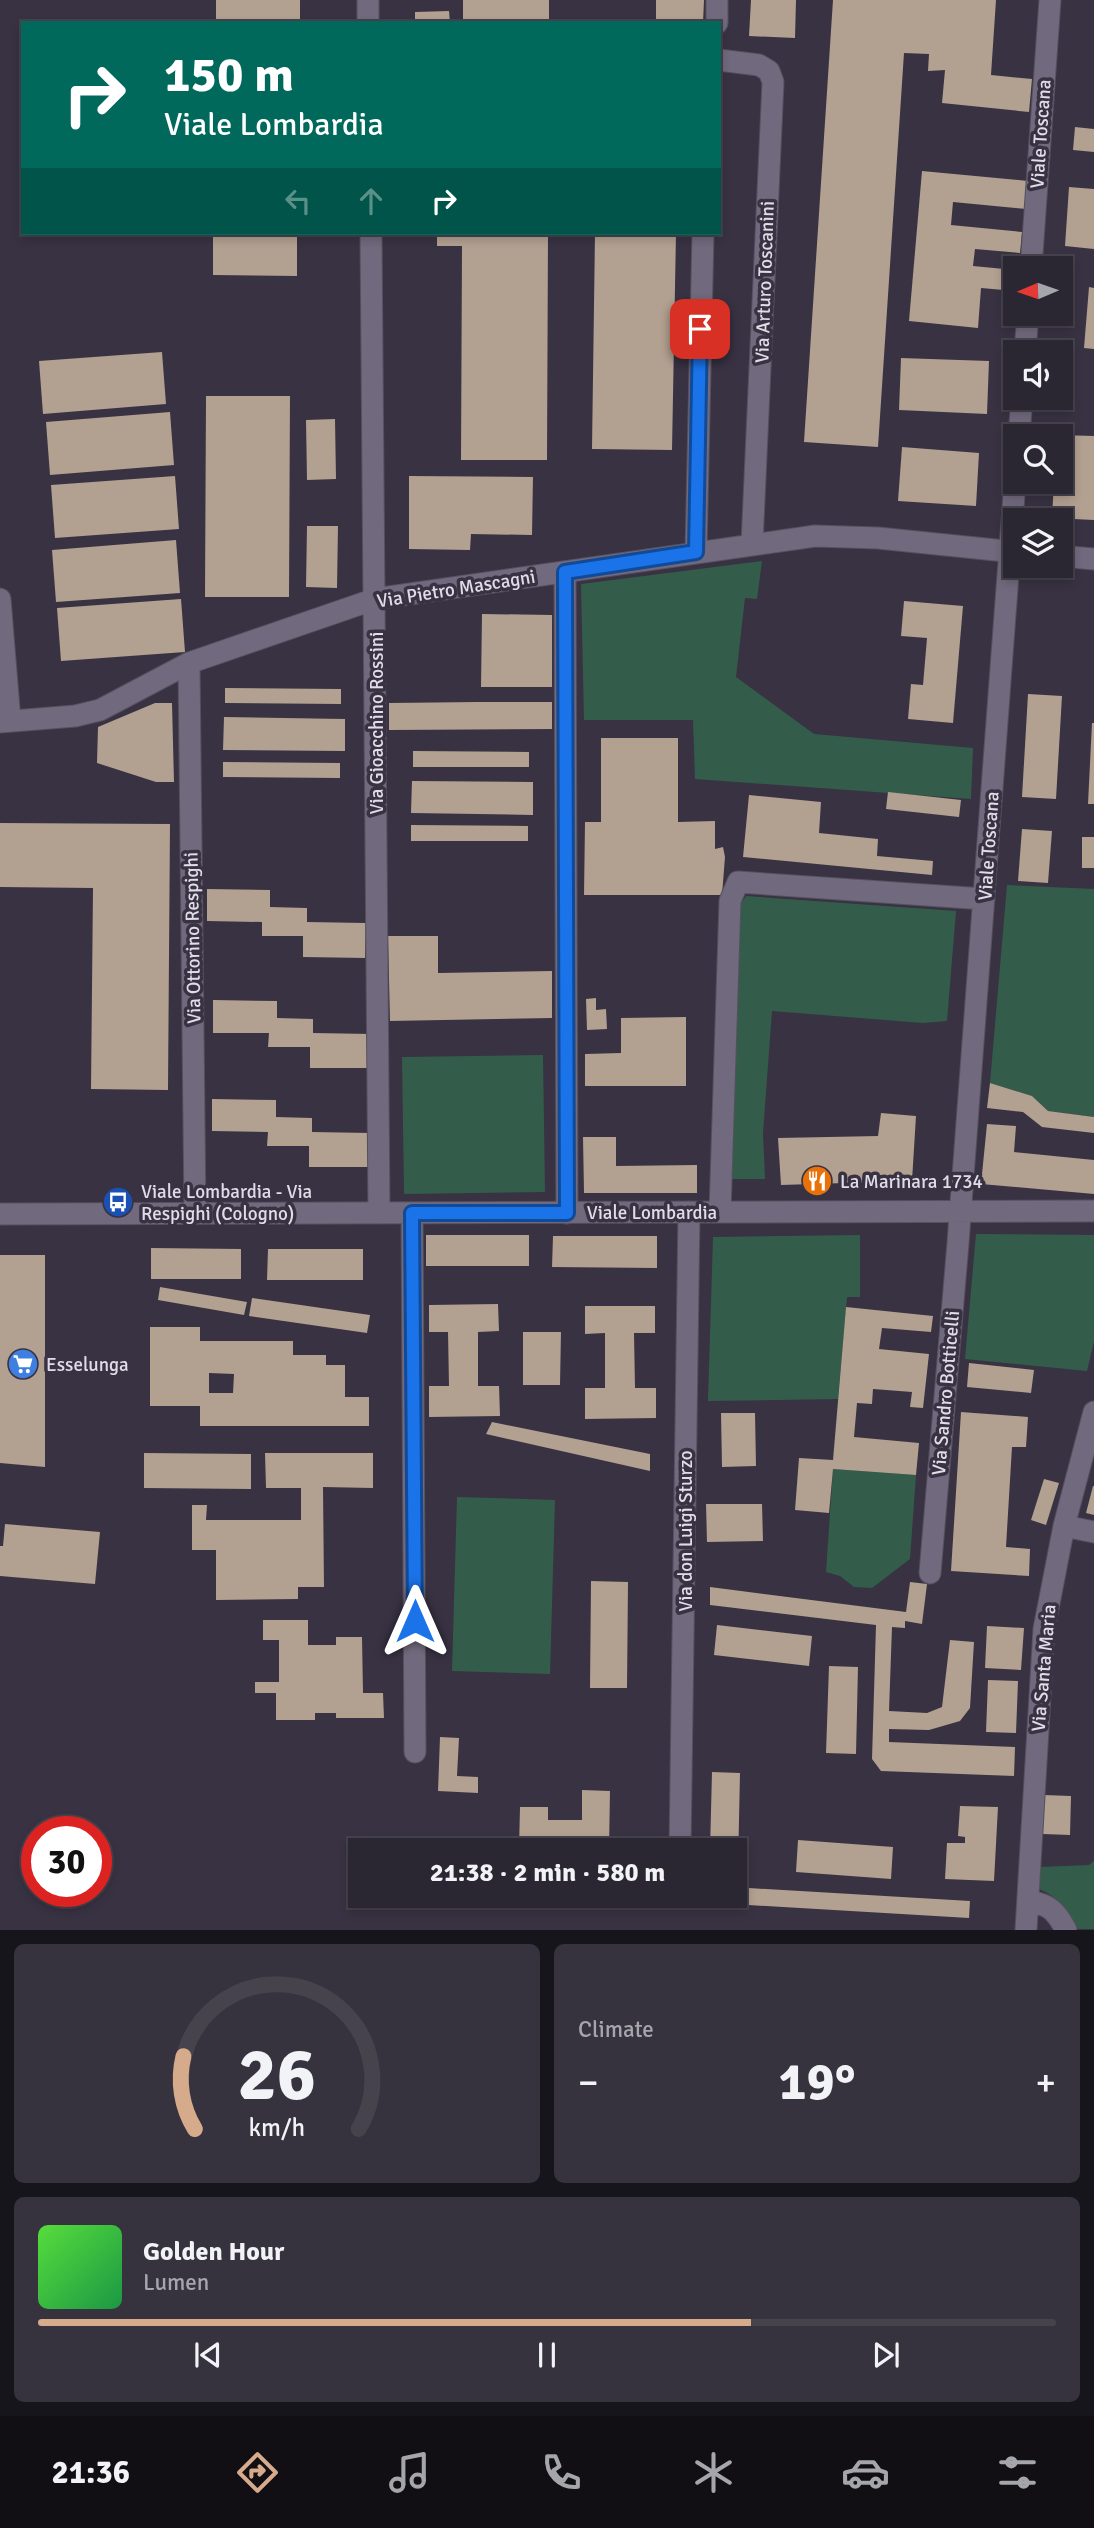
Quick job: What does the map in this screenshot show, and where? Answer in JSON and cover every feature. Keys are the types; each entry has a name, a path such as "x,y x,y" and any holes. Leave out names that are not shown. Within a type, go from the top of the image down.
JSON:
{"street":[{"path":"368,0 368,21"},
{"path":"717,0 717,21"},
{"name":"Viale Toscana","path":"1032,256 1050,0"},
{"name":"Via Arturo Toscanini","path":"721,60 758,65 769,71 773,82 752,544"},
{"name":"Via Gioacchino Rossini","path":"371,235 379,1213"},
{"path":"696,552 703,235"},
{"name":"Via Pietro Mascagni","path":"5,721 75,716 100,710 189,663 376,599 815,537 878,538 1003,551"},
{"path":"1073,557 1094,559"},
{"path":"565,572 567,1213"},
{"name":"Viale Toscana","path":"960,1212 1011,578"},
{"path":"0,599 5,721"},
{"name":"Via Ottorino Respighi","path":"189,663 195,1213"},
{"path":"720,1212 730,901 738,882 984,899"},
{"name":"Viale Lombardia","path":"0,1214 1094,1211"},
{"name":"Via don Luigi Sturzo","path":"680,1838 689,1212"},
{"name":"Via Sandro Botticelli","path":"930,1573 960,1212"},
{"path":"412,1213 415,1752"},
{"name":"Via Santa Maria","path":"1026,1930 1040,1656 1064,1526 1094,1412"},
{"path":"1064,1526 1094,1532"},
{"path":"1028,1901 1044,1903 1056,1911 1066,1930"}],"green space":[{"path":"762,561 757,599 745,598 736,677 814,734 973,748 971,799 695,779 693,720 584,720 581,584"},
{"path":"1007,885 1094,889 1094,1117 1048,1111 1032,1096 990,1083"},
{"path":"746,896 956,911 947,1021 923,1023 772,1011 763,1133 765,1179 731,1179 734,914"},
{"path":"543,1055 545,1192 404,1194 402,1057"},
{"path":"976,1234 1094,1235 1094,1341 1087,1371 965,1359"},
{"path":"860,1235 860,1297 847,1297 838,1399 708,1401 713,1237"},
{"path":"833,1469 916,1475 910,1559 872,1588 854,1587 840,1576 826,1572"},
{"path":"457,1497 555,1500 550,1674 452,1671"},
{"path":"1094,1861 1094,1929 1077,1929 1057,1900 1039,1889 1040,1867 1089,1865"}],"building":[{"path":"216,0 300,0 300,21 216,21"},
{"path":"463,0 549,0 549,21 463,21"},
{"path":"656,0 704,0 703,21 656,21"},
{"path":"751,0 796,0 795,38 749,36"},
{"path":"833,0 996,0 991,75 1032,79 1029,112 942,103 945,70 928,71 929,54 904,53 878,447 804,442"},
{"path":"449,11 450,21 415,21 415,12"},
{"path":"1075,127 1094,129 1094,152 1073,150"},
{"path":"922,171 1028,181 1026,209 953,202 951,225 1022,232 1020,253 975,249 973,266 1003,269 1003,290 981,288 978,328 909,321"},
{"path":"1069,187 1094,189 1094,249 1065,246"},
{"path":"213,235 297,235 297,276 213,275"},
{"path":"437,235 548,235 547,460 461,460 462,246 437,246"},
{"path":"595,235 676,235 672,450 592,449"},
{"path":"1089,287 1094,288 1094,349 1084,348"},
{"path":"162,352 166,404 43,414 39,361"},
{"path":"901,358 989,361 987,414 899,410"},
{"path":"206,396 290,396 289,597 205,597"},
{"path":"170,412 174,465 50,475 46,422"},
{"path":"335,419 336,479 307,480 306,420"},
{"path":"1073,435 1094,436 1094,520 1073,519 1073,508 1053,508 1053,494 1073,494"},
{"path":"902,447 979,453 976,506 898,501"},
{"path":"175,476 179,529 55,538 51,485"},
{"path":"409,476 533,477 532,535 471,534 470,550 409,549"},
{"path":"307,526 338,526 337,588 306,587"},
{"path":"176,540 180,593 56,602 52,550"},
{"path":"181,599 185,652 61,661 57,608"},
{"path":"904,601 963,606 953,723 908,719 911,684 923,685 927,638 901,636"},
{"path":"482,614 552,615 552,687 481,687"},
{"path":"225,688 341,689 341,704 225,703"},
{"path":"1028,694 1062,696 1056,799 1022,797"},
{"path":"552,702 552,729 389,730 389,703"},
{"path":"155,703 172,703 174,782 156,782 97,763 98,727"},
{"path":"224,717 345,719 345,751 223,750"},
{"path":"1092,723 1094,804 1088,804"},
{"path":"601,738 678,738 678,822 715,821 715,849 723,847 725,857 722,895 584,895 585,822 601,822"},
{"path":"413,751 529,752 529,767 413,767"},
{"path":"223,762 340,763 340,778 223,777"},
{"path":"412,781 533,782 533,815 411,813"},
{"path":"888,792 961,800 959,817 886,809"},
{"path":"749,795 821,802 819,833 878,839 877,856 933,861 932,875 743,857"},
{"path":"0,823 170,824 168,1090 91,1089 93,888 0,887"},
{"path":"411,825 528,826 528,841 411,841"},
{"path":"1022,829 1052,831 1048,883 1018,881"},
{"path":"1082,837 1094,837 1094,868 1082,868"},
{"path":"207,889 270,890 270,907 307,908 307,922 366,923 365,958 303,957 303,936 262,936 262,922 207,921"},
{"path":"388,936 438,936 438,973 552,971 552,1018 390,1021"},
{"path":"596,998 596,1010 606,1009 607,1029 587,1030 586,999"},
{"path":"213,1000 277,1001 277,1018 313,1019 313,1033 372,1034 372,1068 310,1068 310,1047 268,1047 269,1033 213,1033"},
{"path":"686,1017 686,1086 585,1086 585,1054 621,1053 621,1018"},
{"path":"990,1083 1032,1096 1048,1111 1094,1117 1094,1133 1042,1127 1023,1112 987,1108"},
{"path":"212,1099 276,1100 276,1117 312,1118 312,1132 371,1133 371,1167 309,1167 309,1146 267,1146 268,1132 212,1131"},
{"path":"881,1113 916,1116 912,1181 781,1185 778,1138 878,1136"},
{"path":"987,1124 1016,1126 1014,1152 1094,1160 1094,1194 981,1184"},
{"path":"583,1137 616,1137 616,1166 697,1165 697,1193 584,1193"},
{"path":"426,1235 529,1235 529,1266 426,1266"},
{"path":"553,1236 657,1236 657,1268 552,1267"},
{"path":"151,1248 241,1249 241,1279 151,1279"},
{"path":"268,1249 363,1249 363,1280 267,1280"},
{"name":"Esselunga","path":"0,1255 45,1255 45,1467 0,1463"},
{"path":"160,1287 247,1302 244,1315 158,1300"},
{"path":"252,1298 370,1315 367,1333 249,1316"},
{"path":"498,1304 499,1331 478,1332 478,1386 499,1386 500,1416 429,1417 429,1386 449,1386 448,1332 429,1332 429,1305"},
{"path":"585,1306 655,1306 655,1333 634,1333 635,1388 656,1388 656,1418 585,1419 585,1388 605,1388 605,1333 585,1334"},
{"path":"846,1307 933,1316 931,1332 882,1328 879,1349 929,1354 923,1408 910,1407 912,1392 873,1389 872,1404 857,1403 854,1437 919,1443 916,1475 833,1469 829,1513 795,1510 799,1458 833,1460"},
{"path":"150,1327 200,1327 200,1341 293,1341 293,1355 326,1355 326,1365 345,1365 345,1397 369,1397 369,1426 200,1426 200,1406 150,1406","holes":["209,1373 234,1374 233,1393 209,1393"]},
{"path":"523,1332 561,1332 560,1385 523,1385"},
{"path":"969,1363 1034,1370 1031,1393 967,1387"},
{"path":"961,1412 1028,1417 1026,1447 1012,1447 1006,1547 1030,1549 1029,1576 951,1571"},
{"path":"721,1413 755,1413 756,1466 722,1467"},
{"path":"492,1422 650,1454 650,1471 486,1434"},
{"path":"144,1453 251,1454 251,1489 144,1488"},
{"path":"265,1453 373,1453 373,1488 323,1487 324,1587 298,1587 298,1599 216,1600 216,1550 192,1550 192,1505 207,1505 206,1520 301,1520 301,1488 266,1488"},
{"path":"1044,1479 1059,1483 1046,1525 1031,1520"},
{"path":"1094,1486 1094,1515 1086,1513"},
{"path":"706,1504 762,1504 763,1541 707,1542"},
{"path":"5,1524 100,1532 95,1584 0,1576 0,1546 3,1546"},
{"path":"591,1581 628,1582 627,1688 590,1688"},
{"path":"910,1582 927,1584 922,1624 905,1621 905,1628 892,1627 889,1711 927,1713 942,1707 950,1640 974,1642 970,1708 960,1721 929,1730 889,1729 889,1742 1015,1747 1014,1776 881,1771 872,1759 876,1625 710,1605 710,1587 906,1612"},
{"path":"263,1620 308,1620 308,1645 336,1645 336,1637 362,1637 363,1693 383,1693 384,1718 336,1718 336,1713 315,1713 315,1720 276,1720 276,1693 255,1693 255,1682 279,1682 279,1640 263,1640"},
{"path":"717,1625 812,1636 809,1666 714,1655"},
{"path":"987,1626 1024,1628 1021,1670 985,1668"},
{"path":"829,1666 858,1667 856,1754 826,1753"},
{"path":"988,1680 1018,1681 1016,1733 986,1732"},
{"path":"440,1737 459,1738 457,1776 478,1777 478,1793 438,1791"},
{"path":"712,1772 740,1773 739,1838 710,1838"},
{"path":"582,1790 610,1791 609,1838 519,1838 520,1807 548,1807 548,1820 582,1820"},
{"path":"1044,1795 1071,1796 1070,1835 1043,1834"},
{"path":"960,1806 998,1807 994,1881 945,1879 947,1843 965,1843 965,1837 958,1836"},
{"path":"798,1840 893,1847 891,1879 796,1872"},
{"path":"749,1888 970,1901 969,1918 748,1905"}],"place":[{"name":"La Marinara 1734","path":"817,1181"},
{"name":"Viale Lombardia - Via Respighi (Cologno)","path":"118,1202"},
{"name":"Esselunga","path":"23,1364"}],"route":[{"path":"415,1621 412,1213 567,1213 565,572 696,552 700,329"}]}
